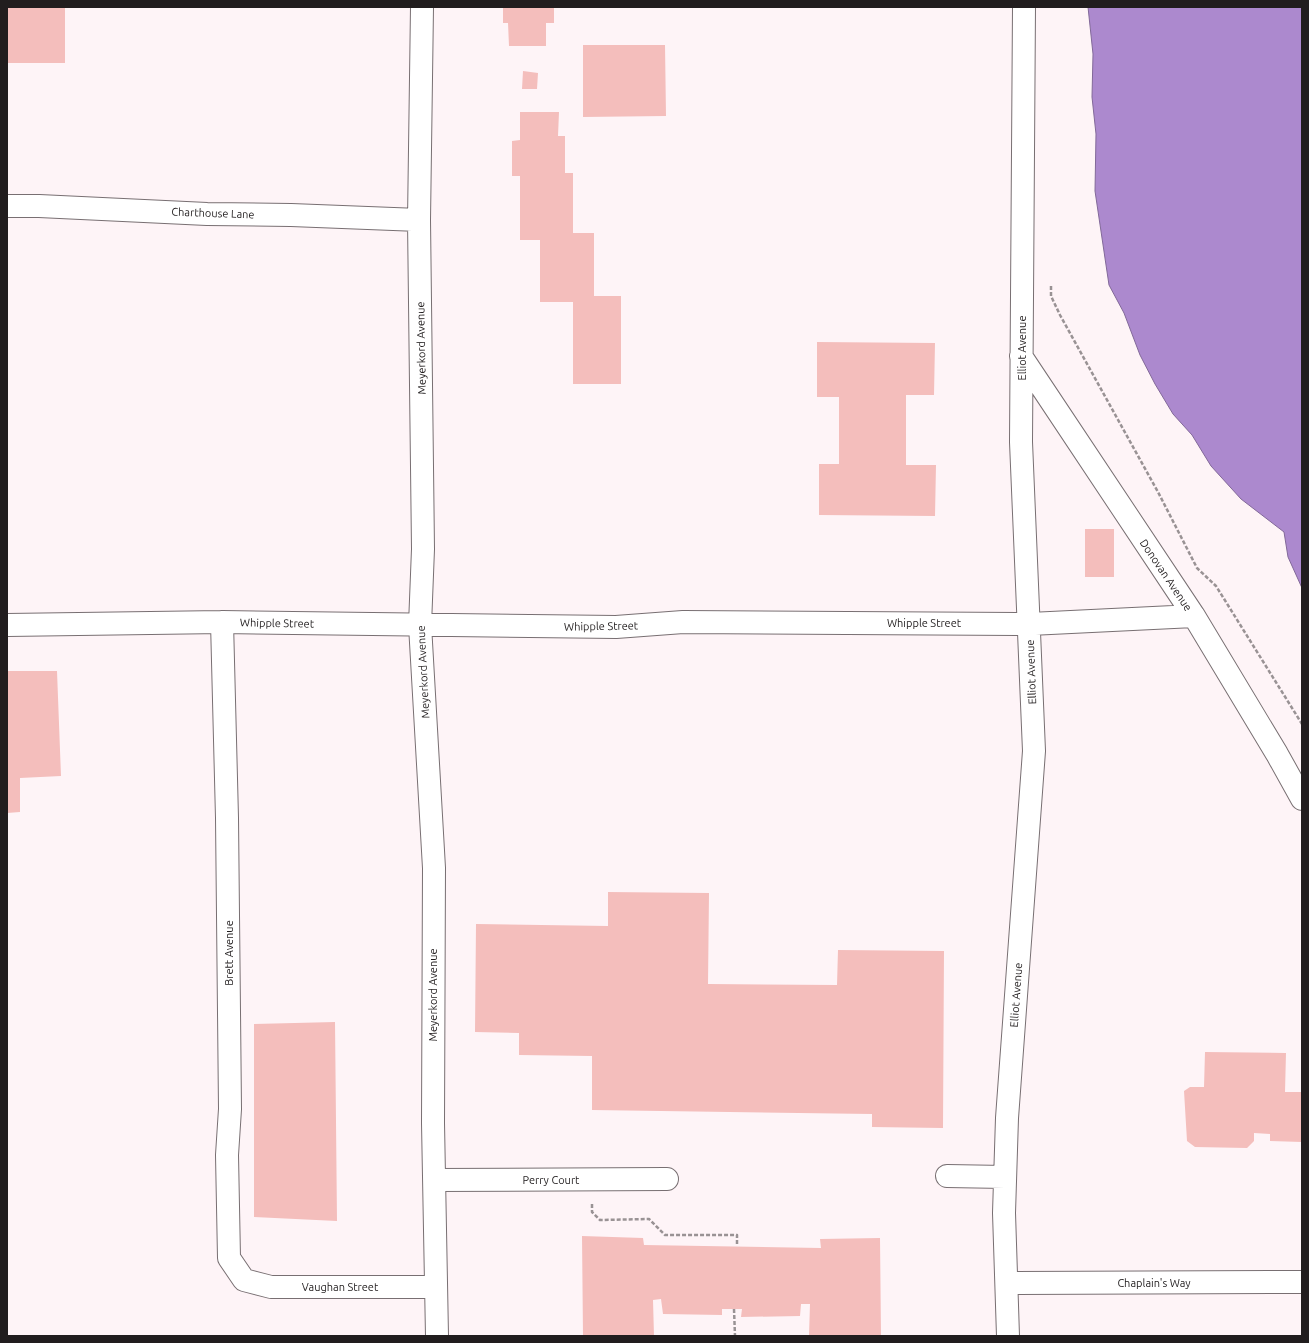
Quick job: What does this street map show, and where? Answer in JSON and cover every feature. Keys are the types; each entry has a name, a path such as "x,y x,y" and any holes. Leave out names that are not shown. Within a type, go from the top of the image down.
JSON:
{"street":[{"name":"Meyerkord Avenue","path":"422,7 419,220 423,549 420,625 434,868 433,1124 437,1336"},
{"name":"Elliot Avenue","path":"1008,1336 1005,1177 1008,1110 1034,751 1030,624 1021,442 1024,7"},
{"name":"Charthouse Lane","path":"7,206 39,206 206,214 291,215 419,220"},
{"name":"Donovan Avenue","path":"1022,356 1194,616 1277,754 1302,799"},
{"name":"Whipple Street","path":"7,625 222,622 616,627 683,622 1030,624 1194,616"},
{"name":"Brett Avenue","path":"222,622 228,818 230,1101 227,1155 229,1258 244,1280"},
{"path":"947,1176 1005,1177"},
{"name":"Perry Court","path":"435,1180 667,1179"},
{"name":"Vaughan Street","path":"244,1280 271,1287 436,1287"},
{"name":"Chaplain's Way","path":"1007,1283 1302,1282"}],"path":[{"path":"1051,286 1051,296 1060,315 1158,492 1197,568 1216,586 1233,611 1302,724"},
{"path":"592,1179 592,1212 600,1220 649,1219 665,1235 737,1235 737,1246"},
{"path":"734,1309 735,1336"}],"shaded area":[{"path":"1088,7 1302,7 1302,588 1288,557 1284,532 1241,499 1211,466 1192,435 1173,414 1140,355 1124,313 1109,285 1095,191 1096,134 1092,97 1093,54"}],"building":[{"path":"7,7 65,7 65,63 7,63"},
{"path":"503,7 554,7 554,23 546,23 546,46 509,46 508,23 503,23"},
{"path":"583,45 665,45 666,116 583,117"},
{"path":"523,71 538,73 537,89 522,89"},
{"path":"520,112 559,112 558,136 565,136 565,173 573,173 573,233 594,233 594,296 621,296 621,384 573,384 573,302 540,302 540,240 520,240 520,176 512,176 512,141 520,140"},
{"path":"817,342 935,343 934,395 906,395 906,465 936,465 935,516 819,515 819,464 839,464 839,397 817,397"},
{"path":"1085,529 1114,529 1114,577 1085,577"},
{"path":"7,671 57,671 61,776 20,778 20,812 7,813"},
{"path":"608,892 709,893 708,984 837,985 838,950 944,951 943,1128 872,1127 872,1114 592,1110 592,1056 519,1055 519,1033 475,1032 476,924 608,926"},
{"path":"335,1022 337,1221 254,1217 254,1024"},
{"path":"1205,1052 1286,1053 1285,1092 1302,1092 1302,1142 1270,1141 1270,1134 1254,1133 1254,1141 1247,1148 1195,1147 1187,1141 1184,1091 1190,1087 1204,1087"},
{"path":"582,1236 643,1238 644,1245 821,1248 820,1239 880,1238 881,1336 809,1336 810,1304 801,1304 800,1316 741,1317 742,1309 722,1309 722,1315 663,1314 661,1299 653,1300 654,1336 583,1336"}]}
